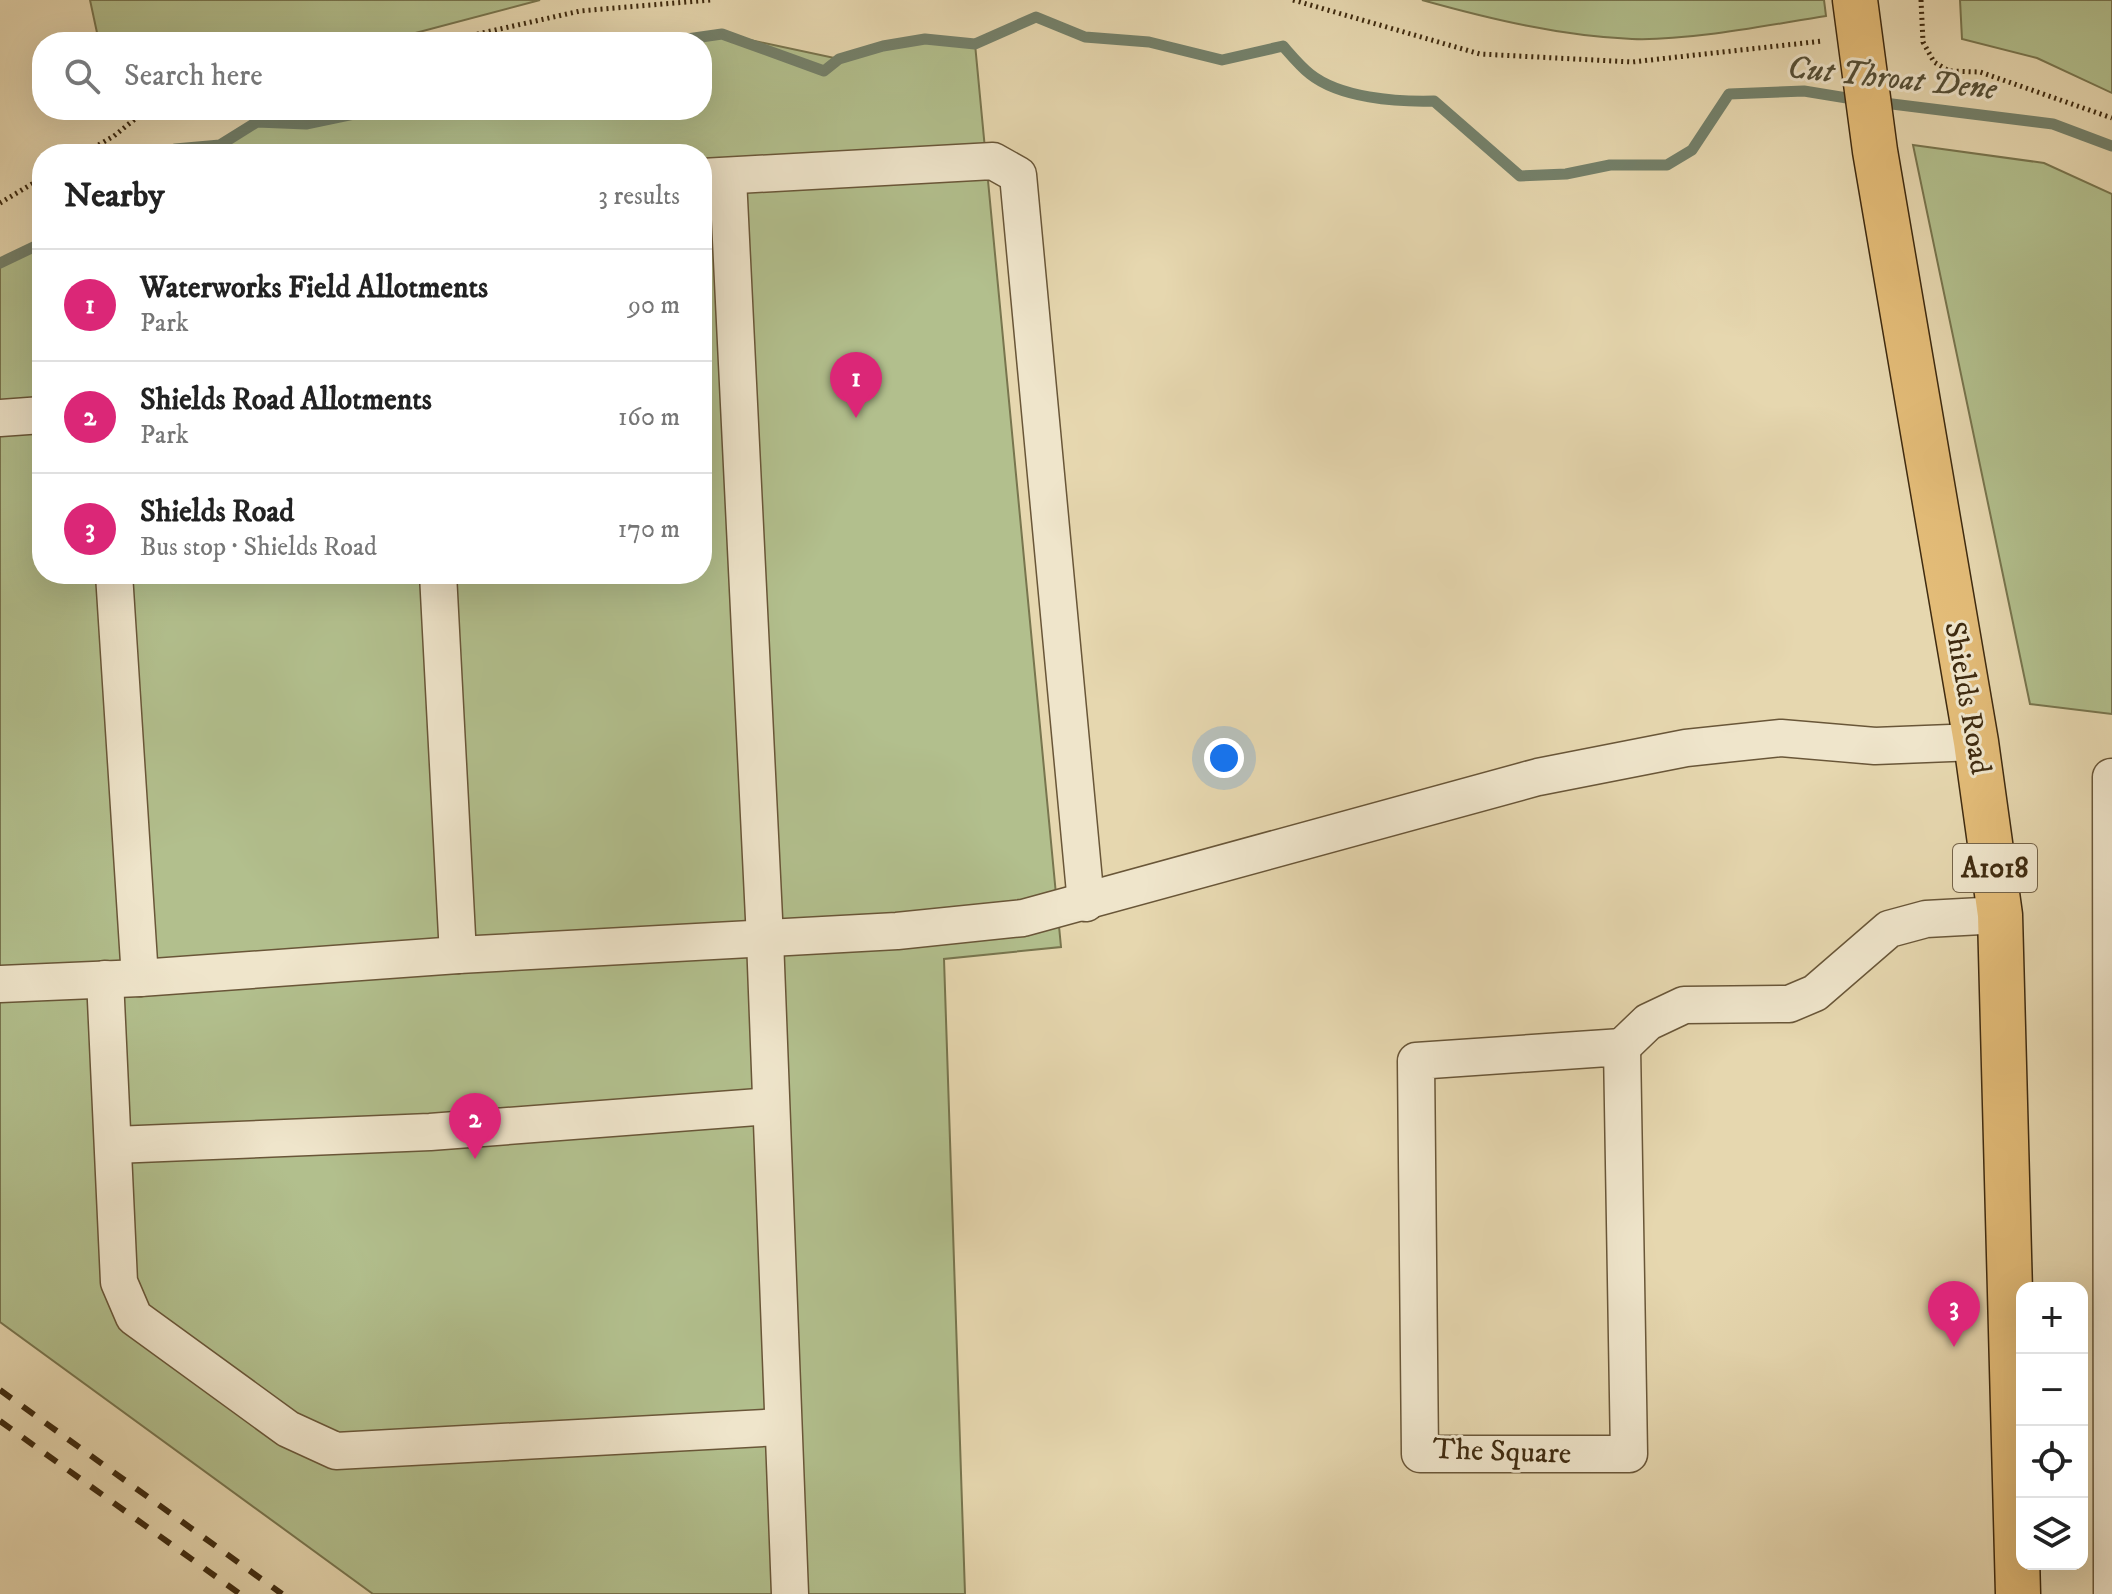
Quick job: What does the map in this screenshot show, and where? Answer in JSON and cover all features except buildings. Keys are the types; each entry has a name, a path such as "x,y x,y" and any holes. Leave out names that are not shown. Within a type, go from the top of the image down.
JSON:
{"highway":[{"name":"Shields Road","path":"1859,35 1875,151 1976,742 2000,915 2018,1594"}],"street":[{"path":"790,1594 765,939 715,178 993,161 1018,175 1086,903"},
{"path":"0,418 32,416"},
{"path":"115,584 140,978"},
{"path":"439,584 458,955"},
{"path":"0,984 765,939 1023,918 1538,777 1686,748 1781,738 1875,746 1976,742"},
{"path":"2111,777 2112,1594"},
{"path":"1622,1047 1648,1022 1684,1005 1789,1004 1815,993 1889,929 1926,919 2000,915"},
{"path":"105,979 119,1282 134,1317 288,1429 336,1451 782,1427"},
{"name":"The Square","path":"1622,1047 1629,1454 1420,1454 1416,1061 1622,1047"},
{"path":"114,1145 430,1132 770,1106"}],"path":[{"path":"487,32 580,11 711,0"},
{"path":"1293,0 1480,54 1632,62 1859,35"},
{"path":"1921,0 1923,42 1934,62 1949,71 1980,72 2112,118"},
{"path":"100,144 134,120"},
{"path":"0,203 32,184"}],"green space":[{"path":"90,0 540,0 419,32 97,32"},
{"path":"1422,0 1824,0 1826,16 1704,35 1632,39 1526,26"},
{"path":"1960,0 2112,0 2112,93 2037,58 1962,39"},
{"path":"722,34 839,59 925,39 975,44 1061,947 944,959 965,1594 373,1594 0,1322 0,263 32,248 32,584 712,584 712,144 222,144 257,122 712,120 712,35"},
{"path":"1913,145 2044,163 2112,194 2112,714 2030,704"}],"waterway":[{"name":"Cut Throat Dene","path":"712,35 722,34 824,71 839,59 883,46 925,39 975,44 1036,17 1085,37 1149,42 1222,60 1283,46 1310,74 1337,88 1369,97 1434,101 1520,176 1566,174 1610,165 1667,165 1692,150 1729,94 1804,91 1859,100"},
{"name":"Cut Throat Dene","path":"1876,102 2053,124 2112,146"},
{"name":"Cut Throat Dene","path":"222,144 257,122 306,124 325,120"},
{"name":"Cut Throat Dene","path":"0,263 32,248"}],"railway":[{"path":"0,1390 282,1594"},
{"path":"0,1421 240,1594"}],"place":[{"name":"Waterworks Field Allotments","path":"856,418"},
{"name":"Shields Road Allotments","path":"475,1159"},
{"name":"Shields Road","path":"1954,1347"}]}
